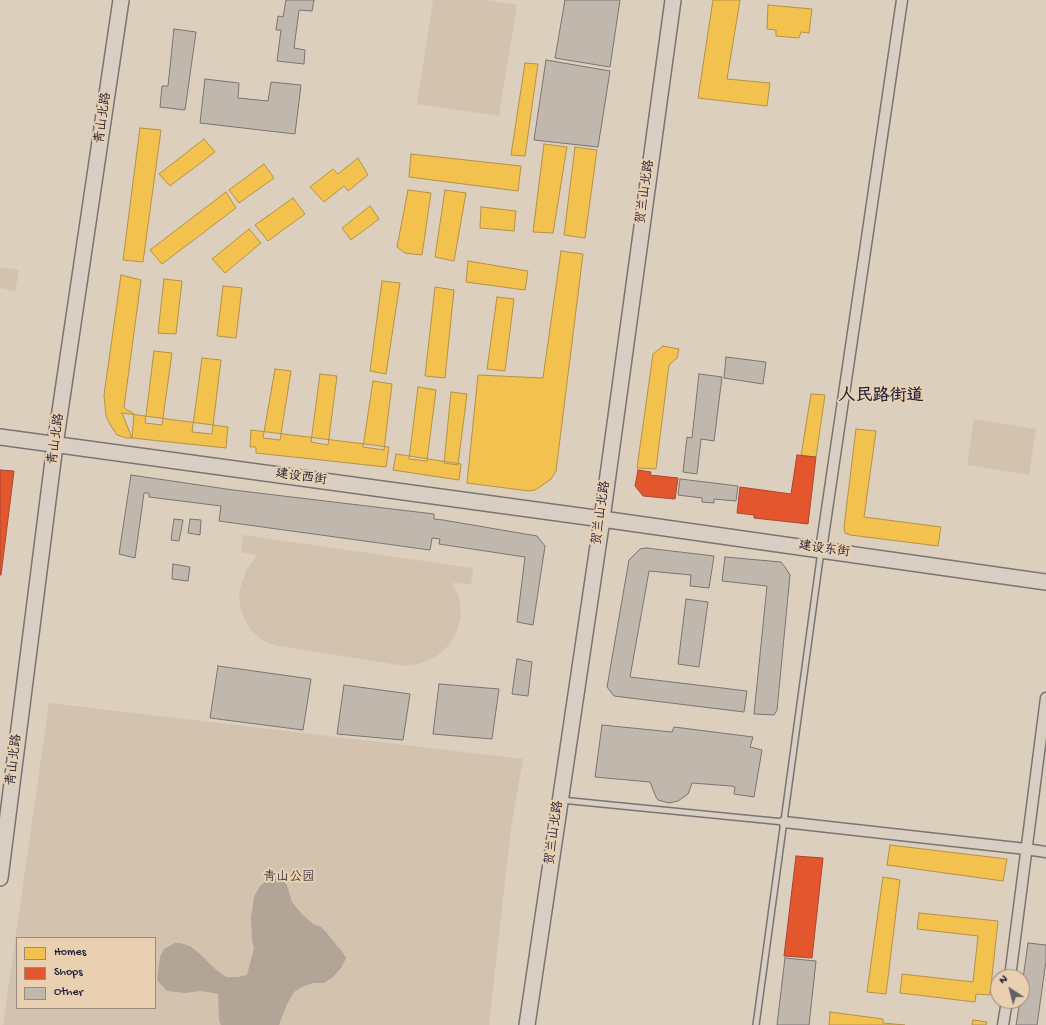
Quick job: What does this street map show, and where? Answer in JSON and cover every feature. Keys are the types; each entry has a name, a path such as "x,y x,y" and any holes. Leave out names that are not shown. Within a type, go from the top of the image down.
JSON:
{"main road":[{"name":"青山北路","path":"0,878 55,445 121,0"},
{"name":"贺兰山北路","path":"527,1025 602,519 673,0"},
{"name":"建设西街","path":"0,437 602,519"},
{"name":"建设东街","path":"602,519 1046,582"}],"street":[{"path":"821,550 902,0"},
{"path":"1011,969 1046,698"},
{"path":"784,822 1046,852"},
{"path":"1003,1025 1005,1009"}],"lane":[{"path":"756,1025 821,550"},
{"path":"560,800 784,822"}],"green space":[{"path":"433,0 486,0 517,5 499,116 417,104"},
{"path":"0,267 19,270 15,291 0,288"},
{"path":"974,419 1036,429 1029,475 967,465"},
{"path":"243,535 473,568 471,584 452,583 459,597 461,617 457,631 450,644 438,655 418,664 406,666 279,646 262,640 251,630 244,618 240,606 239,594 242,582 247,569 257,555 241,552"},
{"name":"青山公园","path":"49,703 523,759 511,828 489,1025 3,1025"}],"shaded area":[{"path":"269,878 282,879 287,885 292,902 313,924 321,927 326,932 346,958 341,968 333,977 324,983 313,983 294,992 287,1004 279,1025 221,1025 219,1020 218,994 200,991 185,993 167,991 157,980 160,957 164,949 175,943 180,943 190,946 226,977 247,975 254,948 251,918 254,897 260,886"}],"building: Homes":[{"path":"713,0 740,0 727,79 770,83 767,106 698,98"},
{"path":"768,5 812,9 809,33 801,32 799,38 776,36 776,30 767,29"},
{"path":"525,63 538,64 525,156 511,155"},
{"path":"140,128 161,130 143,262 123,260"},
{"path":"204,139 215,152 170,186 159,174"},
{"path":"544,144 567,147 553,233 533,232"},
{"path":"575,147 597,150 585,238 564,235"},
{"path":"411,154 521,166 518,191 409,177"},
{"path":"358,158 368,175 348,191 344,186 324,202 310,187 333,169 338,174"},
{"path":"264,164 274,178 239,203 229,190"},
{"path":"408,190 431,193 422,255 405,253 397,247"},
{"path":"445,190 466,193 454,261 435,257"},
{"path":"226,192 236,208 162,264 150,250"},
{"path":"293,198 305,214 268,241 255,225"},
{"path":"370,206 379,219 351,240 342,228"},
{"path":"481,207 516,211 514,231 480,228"},
{"path":"249,229 261,243 225,273 212,259"},
{"path":"561,251 583,254 556,471 551,479 535,490 529,491 467,483 478,375 543,378"},
{"path":"468,261 528,271 525,290 466,282"},
{"path":"121,275 141,280 124,407 134,414 132,438 117,435 111,426 106,416 104,395"},
{"path":"164,279 182,281 176,334 158,333"},
{"path":"382,281 400,283 386,374 370,371"},
{"path":"223,286 242,288 236,338 217,336"},
{"path":"435,287 454,290 445,378 425,376"},
{"path":"497,297 514,299 505,371 487,369"},
{"path":"663,346 679,349 677,358 669,365 656,469 637,468 653,354"},
{"path":"154,351 172,353 162,425 145,423"},
{"path":"202,358 221,360 212,434 192,432"},
{"path":"275,369 291,371 280,440 263,438"},
{"path":"320,374 337,376 328,445 311,442"},
{"path":"373,381 392,384 384,450 363,447"},
{"path":"418,387 436,390 427,461 409,459"},
{"path":"451,392 467,394 458,465 444,463"},
{"path":"811,394 825,395 816,457 801,456"},
{"path":"122,413 228,427 226,448 132,438"},
{"path":"856,429 876,431 864,517 941,527 938,546 850,535 845,533 844,527"},
{"path":"251,430 389,447 386,467 256,453 256,447 250,447"},
{"path":"396,454 461,464 459,480 393,470"},
{"path":"890,845 1007,859 1003,881 887,865"},
{"path":"883,877 900,880 886,994 867,992"},
{"path":"919,913 998,921 993,969 990,969 990,995 976,994 975,1002 900,993 902,974 973,982 978,936 917,929"},
{"path":"830,1012 883,1019 883,1023 905,1025 829,1025"},
{"path":"973,1020 987,1022 986,1025 972,1025"}],"building: Shops":[{"path":"797,455 816,457 808,524 754,518 754,515 737,513 740,487 791,494"},
{"path":"0,470 14,471 1,575 0,575"},
{"path":"638,470 651,472 650,475 678,478 675,499 643,496 635,486"},
{"path":"796,856 823,858 812,958 784,956"}],"building: Other":[{"path":"286,0 314,0 312,11 299,10 294,48 305,50 304,64 277,61 281,30 276,30 278,16 283,17"},
{"path":"565,0 620,0 610,67 555,58"},
{"path":"174,29 196,32 185,110 160,107 162,86 168,86"},
{"path":"546,60 610,71 598,147 534,140"},
{"path":"205,79 239,83 238,98 268,101 271,82 301,85 295,134 200,123"},
{"path":"726,357 766,362 763,384 724,378"},
{"path":"699,374 722,377 714,441 701,439 697,474 683,472 687,437 692,438"},
{"path":"131,475 233,490 434,514 434,519 537,536 545,546 533,625 517,622 525,557 439,544 440,539 432,538 430,550 219,521 221,506 149,497 149,493 144,493 135,558 119,554"},
{"path":"680,479 738,486 736,501 714,499 714,503 702,502 702,498 678,495"},
{"path":"174,519 183,520 179,541 171,540"},
{"path":"190,519 201,520 200,535 188,533"},
{"path":"646,548 714,556 709,588 690,586 691,575 649,571 630,677 747,691 744,712 614,696 607,687 629,560 640,549"},
{"path":"725,557 781,562 790,575 777,710 774,715 754,714 767,586 722,581"},
{"path":"173,564 190,567 188,581 172,579"},
{"path":"686,599 708,602 699,667 678,664"},
{"path":"517,659 532,662 528,696 512,694"},
{"path":"218,666 311,679 303,730 210,718"},
{"path":"439,684 499,689 492,739 433,734"},
{"path":"344,685 410,694 403,740 337,734"},
{"path":"602,725 672,732 674,727 753,737 750,747 762,750 754,797 734,794 735,787 731,786 692,783 688,794 678,801 669,803 658,800 650,782 595,777"},
{"path":"1028,943 1046,945 1046,961 1037,1025 1016,1025 1019,1009 1030,1009 1030,969 1024,969"},
{"path":"785,958 816,961 809,1025 777,1025"}],"district":[{"name":"人民路街道","path":"881,397"}]}
